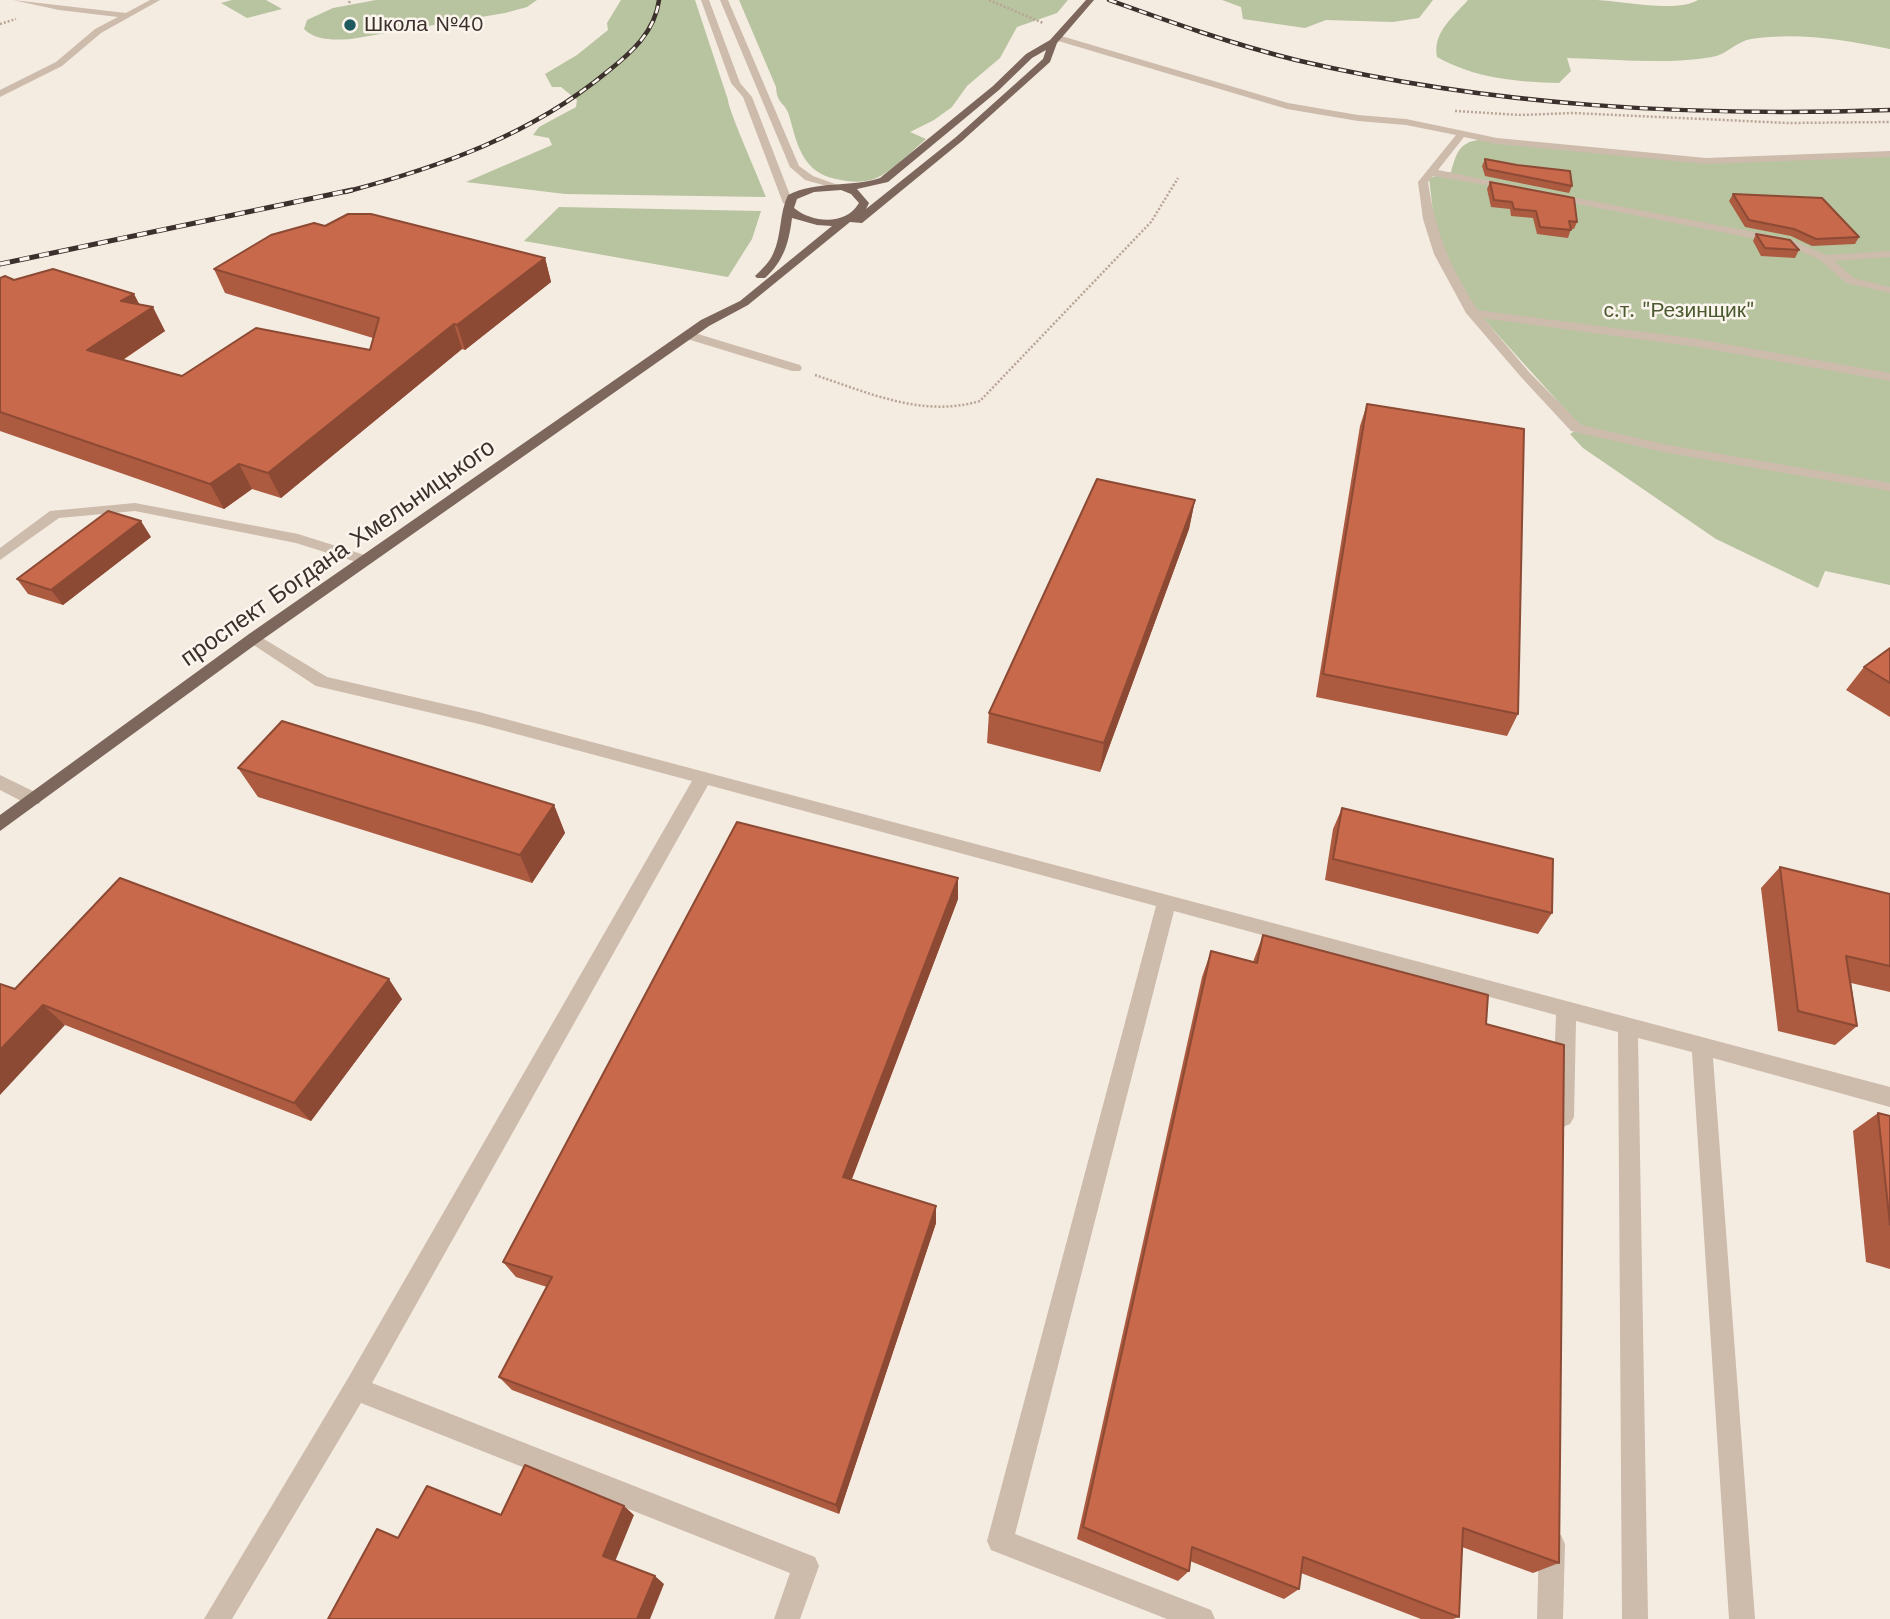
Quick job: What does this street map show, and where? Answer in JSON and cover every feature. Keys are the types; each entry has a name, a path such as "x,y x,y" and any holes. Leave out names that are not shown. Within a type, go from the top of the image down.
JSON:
{"main road":[{"name":"проспект Богдана Хмельницького","path":"705,323 731,297 776,263 784,245 788,206 799,192 810,189 862,187 884,180 996,88 1029,56 1058,37 1090,0"},
{"name":"проспект Богдана Хмельницького","path":"767,285 801,265 958,139 1047,60 1058,37"},
{"path":"839,188 861,197 862,208"},
{"name":"проспект Богдана Хмельницького","path":"0,824 254,638 705,323 744,303 862,208 885,199"},
{"path":"788,206 800,218 811,221 848,218"}],"street":[{"path":"17,0 59,8 126,15"},
{"path":"0,94 58,64 98,30 156,0"},
{"path":"705,0 736,83 747,97 788,206"},
{"path":"724,0 795,167 809,178 839,188"},
{"path":"1058,37 1287,106 1358,118 1406,122 1461,135 1613,154 1706,161 1890,154"},
{"path":"736,83 736,98 783,219 785,234"},
{"path":"1461,135 1423,182 1427,217 1439,255 1472,313 1576,428 1589,433 1890,487"},
{"path":"1430,172 1522,190"},
{"path":"1536,193 1790,242 1824,258 1850,281 1890,290"},
{"path":"1824,258 1890,254"},
{"path":"1472,313 1697,343 1890,377"},
{"path":"688,335 796,369"},
{"path":"0,555 55,514 135,507 299,539 366,560"},
{"path":"254,638 322,682 479,718 1890,1097"},
{"path":"217,1619 356,1389 703,778"},
{"path":"0,782 33,799"},
{"path":"1167,901 1000,1541 1202,1619"},
{"path":"1562,1133 1566,1009"},
{"path":"1628,1025 1635,1619"},
{"path":"1702,1045 1742,1619"},
{"path":"356,1389 806,1566 787,1619"},
{"path":"1550,1619 1552,1522"}],"path":[{"path":"989,0 1058,37"},
{"path":"1429,129 1440,117 1458,109 1521,115 1573,113 1788,123 1890,122"},
{"path":"796,369 931,410 962,409 980,401 1151,222 1178,178"}],"green space":[{"path":"232,0 266,0 282,9 247,18 221,3"},
{"path":"376,0 537,0 527,7 505,13 351,39 320,38 304,29 307,20 333,8"},
{"path":"621,0 695,0 733,117 766,197 565,194 466,182 552,145 549,138 533,135 539,127 576,107 577,100 561,87 552,87 545,74 577,55 608,30 607,23"},
{"path":"739,0 1068,0 1057,13 1017,27 1000,58 967,86 952,107 910,132 926,139 901,161 874,179 855,182 825,175 808,163 798,146 787,111 778,97"},
{"path":"1222,0 1433,0 1419,18 1393,22 1326,20 1305,28 1243,19 1241,7"},
{"path":"1468,0 1597,0 1677,6 1698,0 1890,0 1890,49 1821,38 1769,37 1746,40 1717,56 1694,59 1658,61 1567,58 1571,71 1559,83 1511,80 1466,70 1437,57 1436,48 1441,33"},
{"name":"с.т. \"Резинщик\"","path":"1478,140 1706,161 1890,156 1890,253 1820,257 1846,282 1890,292 1890,585 1825,571 1818,588 1716,539 1583,448 1570,434 1581,427 1470,304 1444,260 1433,212 1429,178 1451,172 1456,155 1462,147"},
{"path":"559,207 761,211 752,239 728,277 524,241"},
{"path":"1890,255 1890,289 1854,280 1828,258"}],"building":[{"path":"1485,159 1570,171 1572,186 1487,169"},
{"path":"1490,182 1574,198 1577,222 1569,221 1571,230 1540,227 1536,211 1514,209 1512,202 1494,200"},
{"path":"1733,194 1822,198 1859,237 1816,239 1794,229 1749,220"},
{"path":"348,214 371,214 545,258 457,325 454,324 268,473 239,464 210,484 0,412 0,278 5,276 14,280 53,269 134,294 121,301 153,307 87,350 182,376 256,328 370,350 379,318 214,269 271,235 314,223 325,226"},
{"path":"1756,234 1790,240 1799,250 1765,248"},
{"path":"1367,404 1524,429 1518,714 1323,674"},
{"path":"1097,479 1195,500 1104,743 989,713"},
{"path":"108,511 141,521 51,590 17,579"},
{"path":"1890,648 1890,683 1864,667"},
{"path":"282,721 554,805 520,855 238,768"},
{"path":"1342,808 1553,859 1552,913 1333,859"},
{"path":"737,822 958,878 843,1177 936,1206 836,1505 499,1377 552,1277 503,1262"},
{"path":"1780,867 1890,894 1890,966 1846,956 1857,1026 1798,1011"},
{"path":"120,878 389,979 294,1103 43,1005 0,1050 0,984 15,989"},
{"path":"1263,935 1488,995 1486,1024 1564,1045 1559,1563 1463,1528 1459,1617 1303,1557 1299,1589 1192,1547 1189,1571 1083,1527 1211,951 1257,963"},
{"path":"1878,1113 1890,1116 1890,1225"},
{"path":"525,1465 624,1506 603,1556 655,1576 637,1619 328,1619 377,1529 398,1538 427,1486 501,1515"}],"railway":[{"path":"352,190 450,160 547,114 578,94 633,49 653,22 659,0"},
{"path":"1109,0 1272,54 1369,76 1443,88 1591,105 1666,109 1740,112 1890,110"},
{"path":"0,264 352,190"},
{"path":"345,192 352,190"}],"place":[{"name":"Школа №40","path":"350,25"}]}
